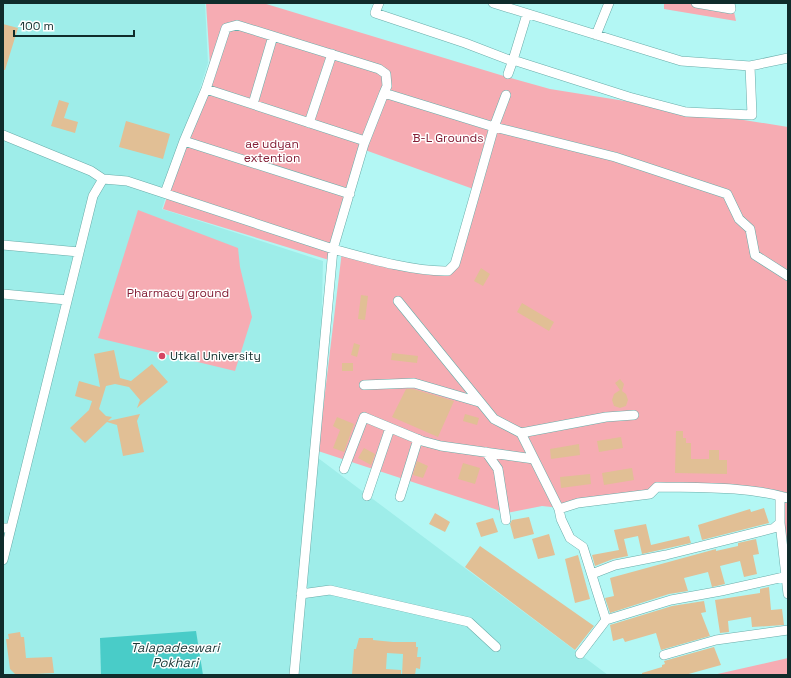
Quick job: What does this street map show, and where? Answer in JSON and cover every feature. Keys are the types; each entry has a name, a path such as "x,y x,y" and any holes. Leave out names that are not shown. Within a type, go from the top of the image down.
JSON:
{"street":[{"path":"379,3 375,13 513,60 629,97 679,110 720,115 752,115 750,66"},
{"path":"493,3 681,61 750,66 788,58"},
{"path":"596,35 609,3"},
{"path":"696,3 731,9 730,3"},
{"path":"508,74 527,14"},
{"path":"164,193 206,89 226,28 237,25 379,69 386,74 387,86 365,141 333,249 294,675"},
{"path":"253,104 273,36"},
{"path":"309,123 332,54"},
{"path":"206,89 365,141"},
{"path":"384,93 494,127 615,157 728,194 739,219 750,229 756,255 788,276"},
{"path":"3,135 91,171 103,179 127,181 333,249 371,259 436,271 448,271 455,264 494,127 506,95"},
{"path":"184,141 350,194"},
{"path":"3,560 7,528 93,196 103,179"},
{"path":"3,245 79,252"},
{"path":"3,294 67,300"},
{"path":"398,301 494,419 521,433 559,510 561,519 570,538 583,547 606,620"},
{"path":"364,385 414,383 479,402"},
{"path":"521,433 606,417 634,415"},
{"path":"344,469 364,417 418,439 441,446 534,459"},
{"path":"367,496 390,428"},
{"path":"400,497 418,439"},
{"path":"486,452 498,469 506,520"},
{"path":"559,510 578,503 650,494 657,487 745,491 784,497 780,523 788,594"},
{"path":"592,574 614,565 673,553 774,528 780,523"},
{"path":"580,654 606,620 671,600 721,591 787,576"},
{"path":"301,594 330,590 469,622 496,647"},
{"path":"664,655 716,640 788,630"}],"shaded area":[{"name":"Utkal University","path":"3,3 205,3 208,63 162,209 323,261 318,458 608,675 3,675"}],"green space":[{"path":"206,3 263,3 550,89 788,127 788,497 716,487 649,492 561,508 542,506 507,513 318,451 342,251 448,271 476,190 365,150 329,260 163,209 210,65"},
{"path":"664,3 732,3 736,21 664,9"},
{"name":"Pharmacy ground","path":"138,210 238,248 240,267 252,317 235,371 98,338"},
{"path":"781,496 788,499 788,575"},
{"path":"788,658 788,675 713,675"}],"water":[{"name":"Talapadeswari Pokhari","path":"196,631 203,675 101,675 100,638"}],"building":[{"path":"3,24 18,28 5,70 3,70"},
{"path":"59,100 69,103 64,118 78,122 75,133 51,126"},
{"path":"126,121 170,134 163,159 119,147"},
{"path":"481,268 490,274 483,286 474,281"},
{"path":"361,295 368,296 365,320 358,319"},
{"path":"522,303 554,322 549,331 517,312"},
{"path":"354,343 360,345 357,357 351,355"},
{"path":"114,350 120,378 131,381 152,364 168,382 137,408 140,400 129,387 115,384 106,386 99,409 106,416 112,417 108,421 140,414 137,421 144,452 123,456 117,425 107,422 85,443 70,428 89,410 92,401 75,396 79,381 100,387 94,354"},
{"path":"392,353 418,356 417,363 391,360"},
{"path":"342,363 353,363 353,371 342,371"},
{"path":"620,379 624,384 622,391 626,394 628,400 626,406 620,408 614,406 612,400 614,394 620,390 615,383"},
{"path":"406,389 413,389 454,401 438,437 392,417"},
{"path":"465,414 479,418 477,425 463,421"},
{"path":"337,417 354,424 344,452 333,448 340,430 333,426"},
{"path":"676,431 683,431 683,438 686,438 686,443 691,443 691,459 709,459 709,450 719,450 719,460 727,460 727,474 675,473"},
{"path":"621,437 623,448 599,452 597,441"},
{"path":"579,444 580,455 551,459 550,449"},
{"path":"364,448 375,454 371,465 358,458"},
{"path":"417,461 428,466 423,478 413,475"},
{"path":"463,463 480,468 475,484 458,479"},
{"path":"632,468 634,480 604,485 602,473"},
{"path":"590,474 591,484 561,488 560,477"},
{"path":"764,508 769,523 702,540 698,525 750,509 751,512"},
{"path":"435,513 450,522 445,532 429,524"},
{"path":"529,517 534,534 514,539 510,524 512,520"},
{"path":"493,518 498,532 481,537 476,523"},
{"path":"646,524 651,545 689,536 691,543 642,554 638,536 624,539 628,556 613,559 595,566 592,555 619,550 614,530"},
{"path":"549,534 555,555 538,559 532,539"},
{"path":"756,539 759,554 753,555 757,574 744,577 740,561 720,566 725,584 712,587 708,572 684,578 688,591 669,594 610,613 605,598 614,596 610,578 716,549 716,551 738,546 738,543"},
{"path":"480,546 594,626 575,650 465,567"},
{"path":"578,555 590,599 575,603 565,559"},
{"path":"769,587 771,610 782,609 784,625 752,627 751,617 728,621 729,632 720,633 715,600 760,593 760,589"},
{"path":"704,601 706,612 701,613 710,636 661,650 656,633 625,642 623,638 613,641 610,625 672,606"},
{"path":"20,632 21,637 24,637 26,658 52,657 54,673 16,675 10,669 6,639 9,639 8,634"},
{"path":"359,638 373,638 373,640 393,642 416,642 416,647 418,647 417,657 421,657 420,669 416,668 415,675 402,675 403,654 387,653 386,669 401,670 401,675 352,675 354,649 356,649"},
{"path":"714,647 721,665 685,675 642,675 642,673 662,667 662,665 665,664 664,661"}],"place":[{"name":"Utkal University","path":"162,356"}],"park label":[{"name":"B-L Grounds","path":"448,138"},
{"name":"ae udyan extention","path":"272,151"}]}
